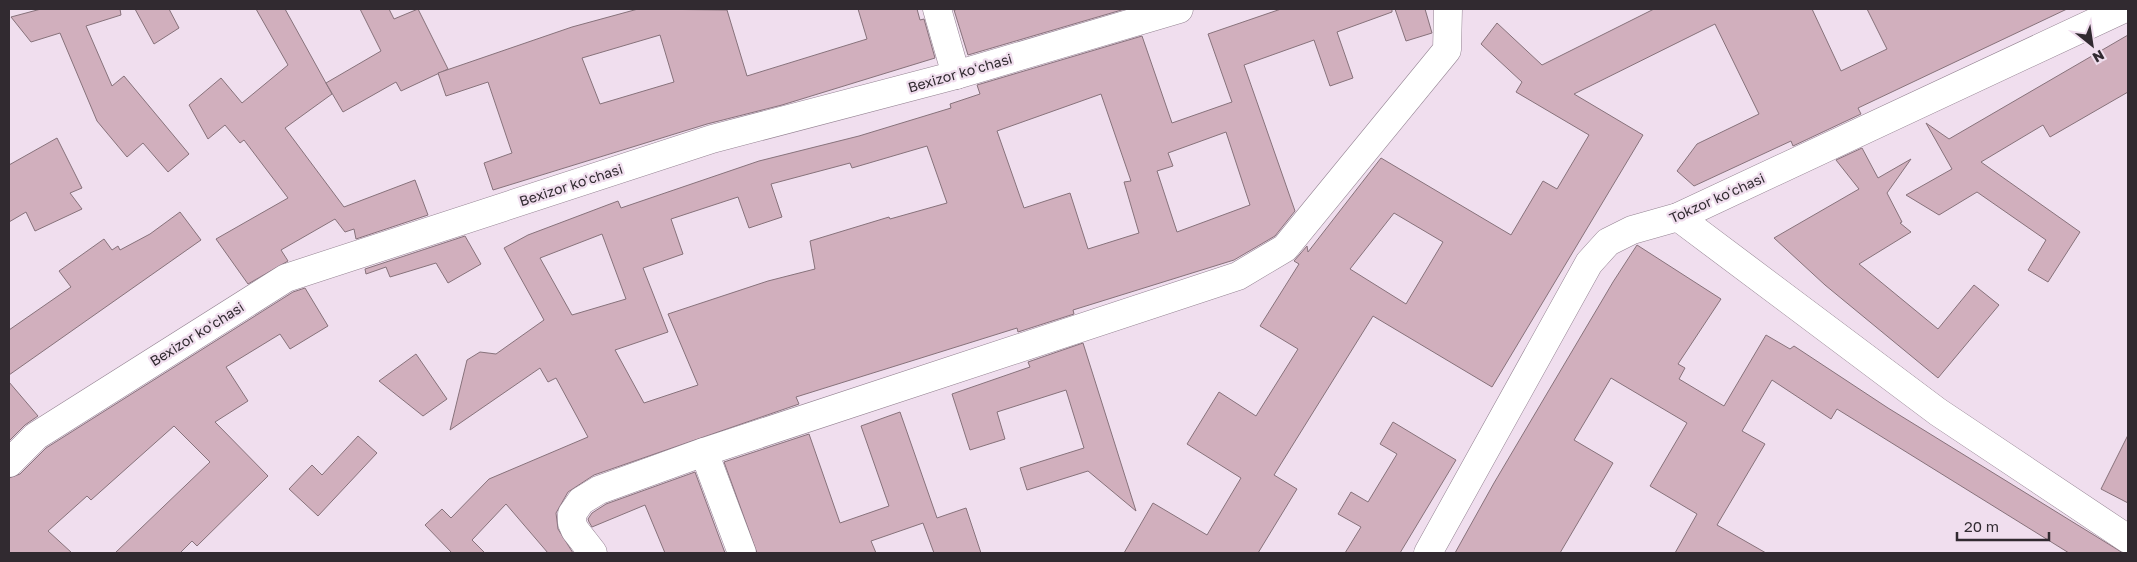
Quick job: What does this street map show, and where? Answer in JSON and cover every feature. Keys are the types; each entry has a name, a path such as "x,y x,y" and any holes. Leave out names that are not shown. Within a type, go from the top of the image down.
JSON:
{"street":[{"path":"937,9 956,75"},
{"name":"Bexizor koʻchasi","path":"9,463 36,436 286,278 712,139 956,75 1179,9"},
{"path":"593,553 579,537 572,523 572,514 581,500 599,490 704,452 1238,276 1285,248 1447,50 1448,9"},
{"name":"Tokzor koʻchasi","path":"1428,553 1589,263 1608,242 1632,230 1678,217 2123,9"},
{"path":"1678,217 1938,412 2128,539"},
{"path":"704,452 742,553"}],"building":[{"path":"41,9 120,9 121,15 86,26 112,86 124,76 189,154 168,172 143,143 127,157 97,121 60,33 31,42 11,17"},
{"path":"135,9 169,9 179,28 154,44"},
{"path":"256,9 285,9 332,94 285,128 344,207 415,180 428,215 356,239 354,229 345,232 335,219 281,250 288,261 248,284 216,239 288,198 244,140 240,143 225,125 208,139 189,105 221,78 242,103 288,65"},
{"path":"360,9 389,9 394,19 418,9 448,69 401,91 396,82 343,112 326,83 381,51"},
{"path":"638,9 727,10 747,76 867,39 858,9 917,9 920,20 924,19 935,58 782,105 707,124 493,190 484,163 512,153 488,82 446,96 438,73 572,27","holes":["660,35 674,82 600,104 582,58"]},
{"path":"1125,9 968,55 954,10"},
{"path":"1281,9 1392,9 1392,12 1337,32 1353,78 1330,86 1314,40 1244,65 1295,211 1275,236 1234,260 1073,310 1074,314 1018,332 1017,328 796,397 799,404 594,475 568,492 556,513 558,529 573,553 548,553 506,504 472,540 485,553 452,553 425,525 442,509 451,518 489,479 588,437 556,378 548,382 540,368 450,430 467,360 480,352 496,354 544,320 504,248 528,235 618,201 621,208 759,161 859,136 951,108 950,104 980,94 977,85 1142,36 1172,123 1232,102 1208,34","holes":["1101,94 1131,181 1124,182 1139,233 1088,249 1070,193 1024,208 997,131","1226,132 1250,205 1177,232 1157,171 1173,166 1168,153","927,146 947,203 890,219 889,217 810,241 815,269 768,281 668,314 698,385 644,403 615,350 668,332 643,268 683,254 671,219 738,197 749,228 782,217 771,184 850,163 852,168","602,234 626,299 572,315 540,258"]},
{"path":"1395,9 1425,9 1432,33 1406,41"},
{"path":"1654,9 1812,9 1841,71 1887,49 1867,9 2067,9 1858,108 1861,114 1793,146 1791,141 1694,186 1677,171 1697,144 1759,114 1715,24 1574,94 1643,135 1492,387 1373,316 1274,475 1297,489 1258,553 1124,553 1153,503 1207,535 1241,478 1187,444 1219,392 1256,416 1298,349 1260,326 1299,264 1294,261 1307,246 1308,252 1381,158 1511,235 1543,181 1557,189 1589,135 1516,92 1522,82 1481,44 1497,23 1542,65","holes":["1394,213 1443,242 1406,304 1350,269"]},
{"path":"2128,35 2128,92 2050,137 2043,125 1981,162 2080,232 2048,282 2028,270 2046,240 1977,192 1939,215 1906,195 1952,169 1926,123 1949,139"},
{"path":"57,138 82,188 70,193 82,209 35,231 26,212 9,222 9,165"},
{"path":"1862,148 1878,178 1911,159 1887,193 1902,222 1900,223 1911,232 1859,264 1938,329 1974,285 1999,305 1938,378 1825,285 1774,238 1859,189 1836,160"},
{"path":"180,212 201,240 9,375 9,330 71,287 59,271 104,239 112,250 118,246 120,250 150,234"},
{"path":"465,236 481,264 448,283 436,263 390,277 386,267 366,274 365,269"},
{"path":"1637,245 1721,299 1678,364 1685,368 1679,379 1724,406 1766,335 1790,349 1794,346 1888,408 2123,553 2069,553 1837,409 1831,419 1772,380 1742,431 1765,444 1717,525 1766,553 1675,553 1697,514 1650,486 1687,423 1611,378 1574,440 1613,463 1560,553 1455,553 1494,483 1613,282"},
{"path":"305,288 328,326 290,349 280,334 226,367 248,401 215,422 268,476 197,546 192,541 180,553 115,553 210,462 174,426 91,500 87,496 48,531 72,553 9,553 9,478 20,474 46,448 293,292"},
{"path":"1083,343 1136,511 1088,471 1027,490 1020,468 1084,448 1066,390 997,412 1005,439 970,450 952,394 1030,367 1028,362"},
{"path":"416,354 447,399 423,416 379,381"},
{"path":"9,382 38,416 25,425 9,441"},
{"path":"900,412 937,518 966,508 981,553 934,553 923,523 871,541 876,553 757,553 724,462 809,434 840,523 889,506 861,426"},
{"path":"1393,422 1456,460 1400,553 1345,553 1361,527 1338,514 1351,492 1368,502 1397,454 1380,444"},
{"path":"2128,435 2128,503 2101,489"},
{"path":"358,436 377,453 318,516 289,489 312,465 322,475"},
{"path":"695,472 725,553 665,553 645,505 592,527 589,522 588,519 592,513 606,504"}]}
